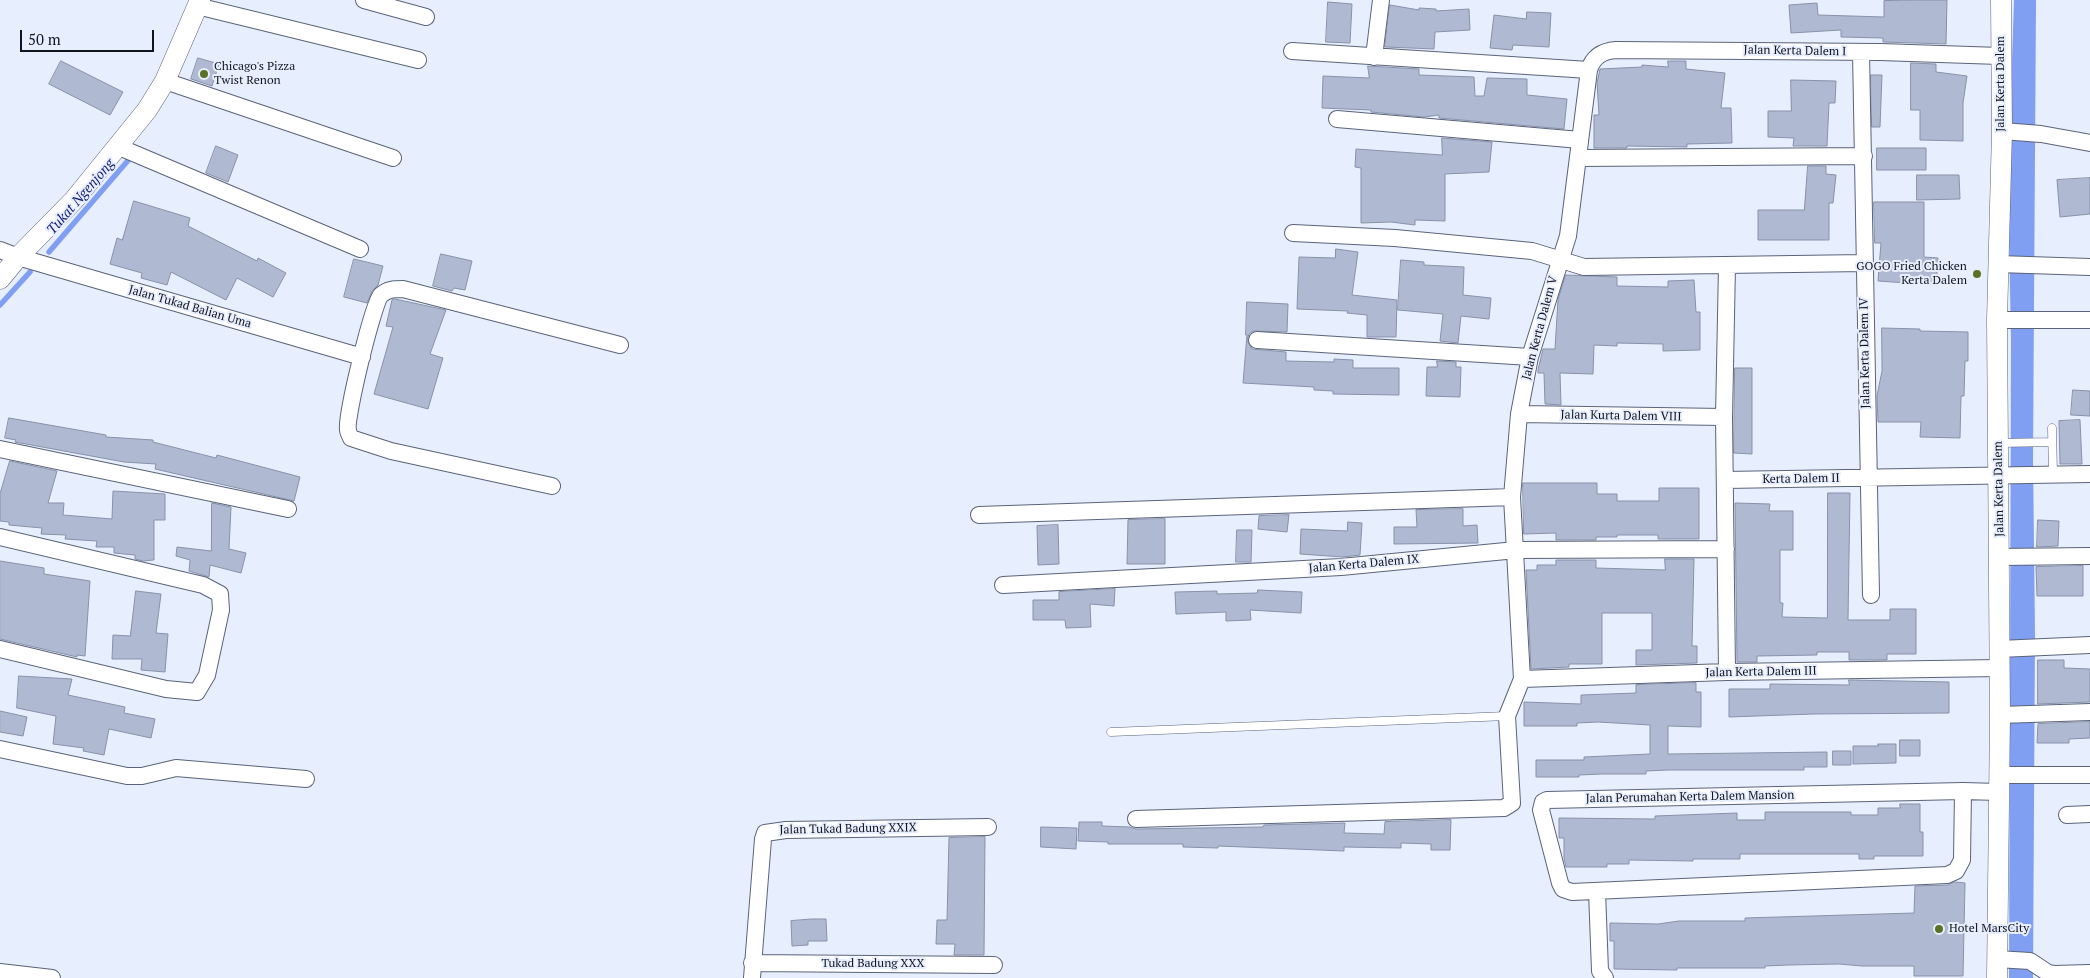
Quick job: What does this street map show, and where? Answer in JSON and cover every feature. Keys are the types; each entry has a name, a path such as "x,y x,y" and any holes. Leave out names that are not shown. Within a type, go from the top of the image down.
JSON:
{"street":[{"path":"364,0 426,17"},
{"path":"1374,58 1381,0"},
{"name":"Jalan Kerta Dalem","path":"2000,966 2003,715 2001,265 2004,131 2000,56 2001,0"},
{"path":"0,279 9,253 74,200 119,147 147,110 165,81 198,3 418,60"},
{"name":"Jalan Kerta Dalem I","path":"1591,65 1604,53 1616,50 1861,52 2000,56"},
{"path":"1292,51 1374,58 1591,65"},
{"name":"Jalan Kerta Dalem IV","path":"1861,52 1864,156 1864,263 1872,477 1871,594"},
{"name":"Jalan Kerta Dalem V","path":"1136,819 1504,808 1510,806 1512,797 1507,716 1522,679 1512,497 1518,414 1530,357 1568,236 1591,65"},
{"path":"165,81 393,158"},
{"path":"1336,119 1580,140"},
{"path":"2004,131 2041,134 2090,142"},
{"path":"119,147 360,249"},
{"path":"1578,158 1864,156"},
{"path":"1293,232 1395,238 1532,251 1584,267 1864,263"},
{"name":"Jalan Tukad Balian Uma","path":"9,253 362,357"},
{"path":"2001,265 2090,267"},
{"path":"1727,672 1724,418 1728,266"},
{"path":"552,486 391,451 350,438 347,429 362,357 374,309 380,296 389,289 403,289 620,345"},
{"path":"2002,320 2090,320"},
{"path":"1257,340 1530,357"},
{"name":"Jalan Kurta Dalem VIII","path":"1518,414 1724,418"},
{"path":"0,449 288,508"},
{"name":"Kerta Dalem II","path":"1725,480 2090,474"},
{"path":"979,515 1512,497"},
{"path":"0,537 203,585 220,594 221,610 207,675 197,692 166,689 0,649"},
{"name":"Jalan Kerta Dalem IX","path":"1003,585 1341,567 1516,550 1726,549"},
{"path":"2003,557 2090,556"},
{"name":"Jalan Kerta Dalem III","path":"1522,679 1727,672 2002,655 2045,646 2090,645"},
{"path":"2003,715 2090,712"},
{"path":"0,749 127,776 142,776 176,768 306,779"},
{"name":"Jalan Perumahan Kerta Dalem Mansion","path":"1963,791 1962,860 1959,868 1953,874 1598,891 1572,892 1563,890 1541,810 1544,801 1963,791 2001,780 2041,776 2090,775"},
{"path":"2067,815 2090,814"},
{"name":"Jalan Tukad Badung XXIX","path":"752,970 765,833 786,830 988,827"},
{"path":"1598,891 1600,971 1605,978"},
{"path":"2000,966 2030,961 2048,973 2090,973"},
{"name":"Tukad Badung XXX","path":"752,970 994,965"},
{"path":"0,972 52,978"}],"lane":[{"path":"2048,474 2049,443 2052,428"},
{"path":"2002,443 2049,443"},
{"path":"1111,732 1507,716"}],"water":[{"path":"2014,0 2036,0 2033,458 2035,634 2033,978 2009,978 2011,341 2008,178"}],"building":[{"path":"1947,0 1946,44 1883,42 1883,38 1841,37 1841,30 1791,33 1789,5 1817,3 1818,15 1884,17 1884,1"},
{"path":"1328,2 1352,4 1350,43 1326,42"},
{"path":"1390,5 1419,10 1419,8 1436,9 1436,11 1469,9 1470,30 1435,32 1434,49 1385,47"},
{"path":"1527,12 1551,13 1549,47 1513,45 1512,50 1490,48 1494,15 1526,19"},
{"name":"Chicago's Pizza Twist Renon","path":"198,58 219,64 212,86 191,79"},
{"path":"61,61 123,92 110,115 49,84"},
{"path":"1668,61 1686,61 1686,69 1725,73 1721,108 1731,108 1732,143 1687,144 1687,147 1627,146 1627,148 1594,148 1594,115 1599,115 1597,83 1600,69 1642,67 1642,65 1668,67"},
{"path":"1911,63 1936,64 1936,72 1967,76 1963,103 1963,141 1920,140 1920,110 1911,110"},
{"path":"1368,66 1419,69 1419,75 1474,77 1475,96 1484,96 1487,78 1527,79 1527,95 1567,99 1564,129 1439,118 1439,115 1424,117 1371,112 1371,110 1322,108 1323,76 1369,78"},
{"path":"1871,75 1882,75 1880,127 1872,127"},
{"path":"1791,80 1836,81 1835,103 1829,103 1827,146 1793,146 1794,138 1768,137 1768,111 1791,111"},
{"path":"1442,138 1492,142 1489,172 1445,174 1445,221 1415,220 1415,225 1391,222 1361,223 1361,168 1355,167 1356,149 1442,155"},
{"path":"216,146 238,155 228,182 206,173"},
{"path":"1877,148 1926,148 1926,170 1877,170"},
{"path":"1808,166 1826,166 1826,174 1836,175 1833,203 1829,203 1829,240 1758,240 1758,210 1804,210"},
{"path":"1917,175 1959,175 1960,199 1917,200"},
{"path":"2090,178 2090,214 2060,217 2057,180"},
{"path":"134,201 190,218 188,226 257,261 258,258 286,273 273,297 237,278 226,300 171,272 167,285 141,278 142,273 110,264 117,238 122,240"},
{"path":"1874,202 1924,202 1924,257 1938,258 1936,285 1878,281 1881,243 1875,243"},
{"path":"1336,249 1358,252 1352,295 1397,300 1396,337 1367,337 1367,315 1347,313 1348,311 1297,309 1299,257 1335,258"},
{"path":"441,254 472,261 465,290 454,288 452,291 433,286"},
{"path":"354,259 383,266 378,285 372,291 367,303 344,297"},
{"path":"1401,260 1424,262 1424,265 1464,267 1463,295 1491,298 1489,319 1461,316 1458,343 1440,341 1443,314 1398,310"},
{"path":"1566,275 1617,277 1617,286 1668,287 1668,281 1694,280 1696,312 1700,312 1700,350 1663,351 1663,344 1617,343 1617,346 1594,345 1593,374 1560,373 1561,405 1545,404 1544,373 1538,373 1538,370 1543,349 1555,349 1558,300"},
{"path":"395,299 446,310 430,354 443,358 428,409 374,394 393,327 386,326 392,300"},
{"path":"1247,302 1288,304 1287,332 1253,331 1249,334 1247,340 1252,349 1286,352 1286,361 1334,362 1334,359 1353,360 1353,368 1399,368 1399,395 1333,394 1333,391 1314,390 1314,387 1243,383 1247,335"},
{"path":"1882,328 1968,332 1968,361 1965,361 1964,396 1961,396 1960,438 1920,437 1921,422 1878,422 1877,396 1882,371"},
{"path":"1437,361 1456,362 1456,367 1461,367 1460,397 1426,396 1427,367 1437,367"},
{"path":"1735,368 1752,368 1752,454 1734,453"},
{"path":"2073,390 2090,391 2090,416 2071,415"},
{"path":"9,418 106,435 106,437 153,440 153,442 216,458 217,455 300,477 294,501 155,469 156,464 124,462 15,442 16,440 5,438"},
{"path":"2080,420 2082,464 2060,464 2059,421"},
{"path":"10,461 57,471 48,503 64,503 63,515 112,519 113,491 165,494 165,520 154,520 154,560 143,561 135,559 135,555 114,553 114,547 96,547 97,541 65,539 66,535 41,534 42,528 9,525 9,522 0,521 0,494"},
{"path":"1523,483 1597,483 1597,494 1617,494 1617,501 1659,501 1659,488 1699,488 1699,539 1658,539 1658,535 1617,535 1617,537 1596,537 1596,540 1556,540 1556,533 1524,534"},
{"path":"1828,493 1850,493 1848,620 1890,620 1890,609 1916,609 1916,654 1887,654 1887,660 1849,660 1849,652 1817,652 1817,655 1757,656 1757,662 1737,662 1735,503 1770,504 1769,511 1793,511 1793,550 1780,550 1780,603 1783,603 1782,617 1827,618"},
{"path":"212,503 231,507 229,549 246,553 241,573 210,565 209,577 189,571 190,560 176,556 177,547 211,551"},
{"path":"1463,509 1463,526 1477,525 1478,543 1394,544 1394,527 1417,527 1416,510"},
{"path":"1289,515 1287,532 1258,529 1259,516"},
{"path":"1165,519 1165,564 1127,564 1128,520"},
{"path":"2038,520 2059,521 2058,546 2037,547"},
{"path":"1348,522 1362,523 1360,555 1343,557 1300,554 1301,529 1347,531"},
{"path":"1058,525 1059,564 1038,565 1037,526"},
{"path":"1237,530 1252,530 1251,562 1236,562"},
{"path":"1665,559 1694,559 1692,646 1697,646 1697,663 1636,665 1636,650 1652,650 1652,613 1602,613 1602,664 1569,664 1569,667 1531,669 1526,570 1537,570 1537,565 1556,565 1556,560 1596,560 1596,568 1665,570"},
{"path":"0,561 44,568 44,574 90,581 85,656 77,655 77,657 0,639"},
{"path":"2083,566 2083,596 2037,596 2036,567"},
{"path":"1115,589 1114,606 1090,604 1091,627 1066,628 1065,620 1033,620 1033,600 1059,600 1059,592"},
{"path":"1258,590 1302,592 1301,613 1250,610 1251,620 1226,621 1226,612 1176,614 1175,592 1217,591 1217,594 1257,593"},
{"path":"136,591 161,594 156,633 168,634 165,672 141,670 142,659 112,659 113,635 130,636"},
{"path":"2038,660 2064,660 2064,668 2090,669 2090,702 2038,704"},
{"path":"19,676 72,679 68,695 125,707 124,713 155,719 151,738 109,729 104,755 83,751 84,748 53,744 56,716 17,708"},
{"path":"1849,680 1949,682 1949,713 1729,717 1729,689 1770,689 1770,684 1849,685"},
{"path":"1696,683 1696,692 1701,692 1701,727 1668,726 1668,754 1827,752 1827,767 1804,767 1804,770 1668,770 1646,771 1646,774 1536,777 1536,760 1584,760 1584,757 1650,754 1650,725 1598,722 1577,723 1577,726 1524,726 1524,702 1581,704 1581,695 1636,693 1636,685"},
{"path":"0,711 27,717 23,736 0,732"},
{"path":"2090,722 2090,738 2069,739 2069,743 2037,743 2038,724"},
{"path":"1900,740 1920,740 1920,756 1900,756"},
{"path":"1878,744 1896,744 1896,763 1853,764 1853,746 1878,746"},
{"path":"1833,751 1851,751 1851,765 1833,765"},
{"path":"1900,804 1920,804 1920,832 1923,832 1923,856 1874,856 1874,859 1859,859 1859,854 1740,854 1740,859 1693,859 1693,861 1629,860 1629,864 1607,864 1607,867 1566,867 1564,838 1559,838 1559,818 1655,819 1655,816 1737,813 1737,820 1765,820 1765,812 1851,812 1851,815 1878,815 1878,808 1900,808"},
{"path":"1451,820 1450,850 1431,850 1431,844 1401,843 1401,848 1344,847 1344,851 1218,846 1218,848 1183,847 1183,844 1108,844 1108,842 1078,841 1079,822 1102,822 1102,826 1136,829 1263,827 1264,825 1345,823 1344,833 1384,834 1385,822"},
{"path":"1041,827 1077,828 1076,849 1041,847"},
{"path":"985,837 984,955 954,955 955,944 936,944 937,920 947,920 949,838"},
{"path":"1955,882 1965,883 1963,976 1914,976 1914,966 1839,964 1765,966 1765,968 1677,968 1677,970 1614,969 1614,941 1610,941 1610,923 1658,924 1679,921 1745,921 1745,918 1914,913 1915,886 1947,885"},
{"path":"826,919 827,941 808,941 808,945 792,946 791,921"}],"waterway":[{"name":"Tukat Ngenjong","path":"49,252 131,157"},
{"name":"Tukat Ngenjong","path":"0,305 30,272"}],"place":[{"name":"Chicago's Pizza Twist Renon","path":"204,74"},
{"name":"GOGO Fried Chicken Kerta Dalem","path":"1977,274"},
{"name":"Hotel MarsCity","path":"1939,929"}]}
